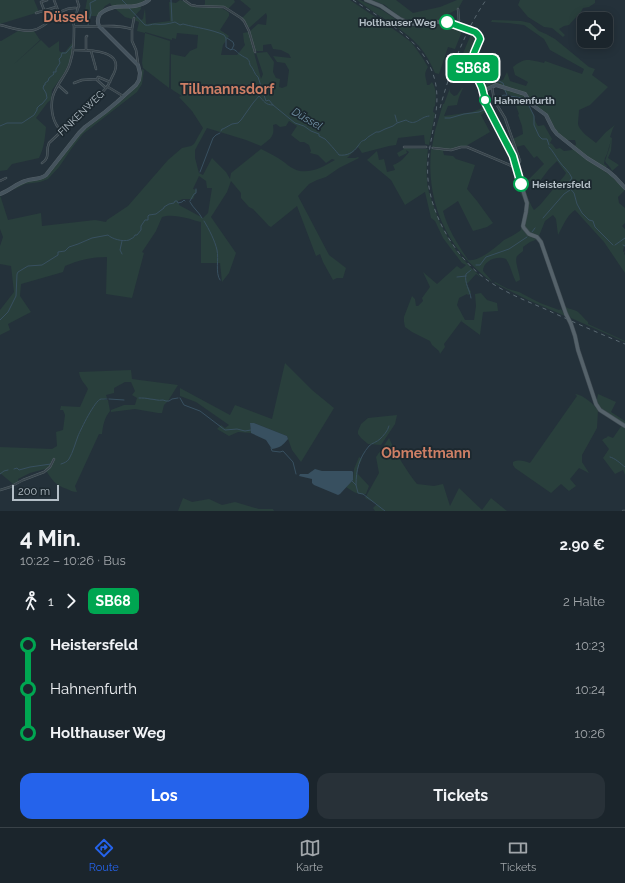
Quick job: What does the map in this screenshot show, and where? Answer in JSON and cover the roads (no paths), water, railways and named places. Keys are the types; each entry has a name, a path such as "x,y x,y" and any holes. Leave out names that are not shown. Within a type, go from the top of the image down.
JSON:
{"main road":[{"path":"126,3 137,5 143,4 148,0"},
{"path":"366,0 384,7 400,19 409,23 421,25 447,22 462,27"},
{"path":"0,194 7,192 21,182 40,178 46,175 82,130 106,112 138,82 140,75 138,66 128,54 99,26 97,20 99,15 106,7 116,3"},
{"path":"475,32 478,33 480,39 474,53 473,66 487,106 513,156 526,199 527,208 523,226 529,234 539,238 541,242 566,314 571,324 596,404 600,410 625,426"},
{"path":"483,91 496,85 525,94 531,104 546,115 557,134 587,158 608,171 625,188"}],"street":[{"path":"46,15 41,2 47,0"},
{"path":"54,0 59,13"},
{"path":"62,131 54,121 52,110 53,94 70,65 74,50 73,23 77,8 79,6 77,0"},
{"path":"184,0 191,5 196,6 224,7 241,18 249,31 255,52"},
{"path":"36,13 56,7"},
{"path":"0,26 26,31 33,30 46,24 59,13 68,9 77,8"},
{"path":"458,9 458,25"},
{"path":"134,18 132,41 138,56 138,63"},
{"path":"74,26 110,26 132,29"},
{"path":"86,50 87,36"},
{"name":"FINKENWEG","path":"42,163 47,158 48,146 82,112 85,107 107,88 116,69 114,59 107,54 86,50 74,50"},
{"path":"91,51 96,69"},
{"path":"74,83 99,77 110,82"},
{"path":"97,78 107,88"},
{"path":"58,85 67,93"},
{"path":"433,148 451,150 467,147 512,166 516,166 519,163 520,161 505,118 494,100 492,86"},
{"name":"FINKENWEG","path":"107,88 124,96"},
{"path":"404,147 426,147"},
{"path":"0,181 6,178"},
{"path":"0,490 44,472 50,467 54,460"}],"water":[{"path":"250,423 254,423 287,436 288,439 281,446 272,449 266,440 251,433"},
{"path":"315,469 322,471 352,471 353,480 338,495 314,485 312,483 312,479 299,476 300,474 308,474"}],"waterway":[{"path":"88,25 91,13 90,3 96,0"},
{"name":"Düssel","path":"122,0 127,5"},
{"path":"171,0 172,21"},
{"name":"Düssel","path":"129,8 145,25 175,22 180,25 183,24 224,35 226,38 226,47 231,50 235,50 249,61 258,77 266,101 269,100 295,123 319,134 319,136 325,139 339,155 345,155 352,152 362,141 376,132 406,120 409,122 415,122 429,116"},
{"path":"227,38 233,42 234,45 232,49"},
{"path":"0,126 7,123 22,123 34,115 37,108 47,98 43,88 45,83 54,74 53,72 56,72 62,53 66,53 73,45"},
{"path":"475,62 477,51"},
{"path":"478,75 484,79 487,84 499,81 503,83 504,86"},
{"name":"Düssel","path":"505,90 507,95"},
{"name":"Düssel","path":"498,98 504,95 526,100 534,116 534,125 539,136 542,139 547,139 549,145"},
{"path":"221,131 232,124 238,123 259,96 266,103 273,105"},
{"name":"Düssel","path":"445,118 479,112 484,110 486,107"},
{"path":"395,115 397,122"},
{"path":"200,172 213,138 220,133"},
{"name":"Düssel","path":"549,147 572,178 567,185 574,193 577,204 582,213 589,220 593,221 595,227 613,245"},
{"path":"190,201 196,193 196,189"},
{"path":"543,218 564,194 570,190"},
{"path":"0,320 8,312 16,296 18,272 28,266 42,265 58,255 58,252 65,251 69,247 92,238 108,235 118,240 129,240 137,235 145,220 148,220 149,215 156,214 164,207 174,203 175,201 178,203 184,200 185,201"},
{"path":"190,202 202,218"},
{"path":"204,221 216,246 218,274 220,280"},
{"path":"532,232 535,228"},
{"path":"476,265 480,265 486,257 509,249 527,237"},
{"name":"Düssel","path":"615,245 625,238"},
{"path":"122,241 120,250 122,254"},
{"path":"471,270 466,274 466,283 471,298"},
{"path":"457,277 466,276"},
{"path":"139,398 166,401 178,398"},
{"path":"180,398 184,405 200,411 225,430 251,430"},
{"path":"61,464 69,459 82,427 95,404 101,399 107,399"},
{"path":"109,399 124,400"},
{"path":"356,485 357,469 360,460 369,446 379,440 387,432 389,426"},
{"path":"271,448 272,451 283,451 293,462 296,474"},
{"path":"610,457 625,467"},
{"path":"14,469 17,468 19,470 51,464"},
{"path":"0,474 8,470"},
{"path":"352,481 356,485 358,493 363,494 385,511"}],"tunnel":[{"path":"462,27 475,32"},
{"path":"426,147 433,148"}],"railway":[{"path":"353,0 401,32 418,48 431,69 437,95 435,120 428,161 430,192 440,223 457,250 478,273 502,289 519,298 625,344"},
{"path":"440,108 458,52 464,38 486,0"}],"place":[{"name":"Holthauser Weg","path":"447,22"},
{"name":"Hahnenfurth","path":"485,100"},
{"name":"Heistersfeld","path":"521,184"}],"district":[{"name":"Düssel","path":"66,17"},
{"name":"Tillmannsdorf","path":"227,89"},
{"name":"Obmettmann","path":"426,453"}]}
